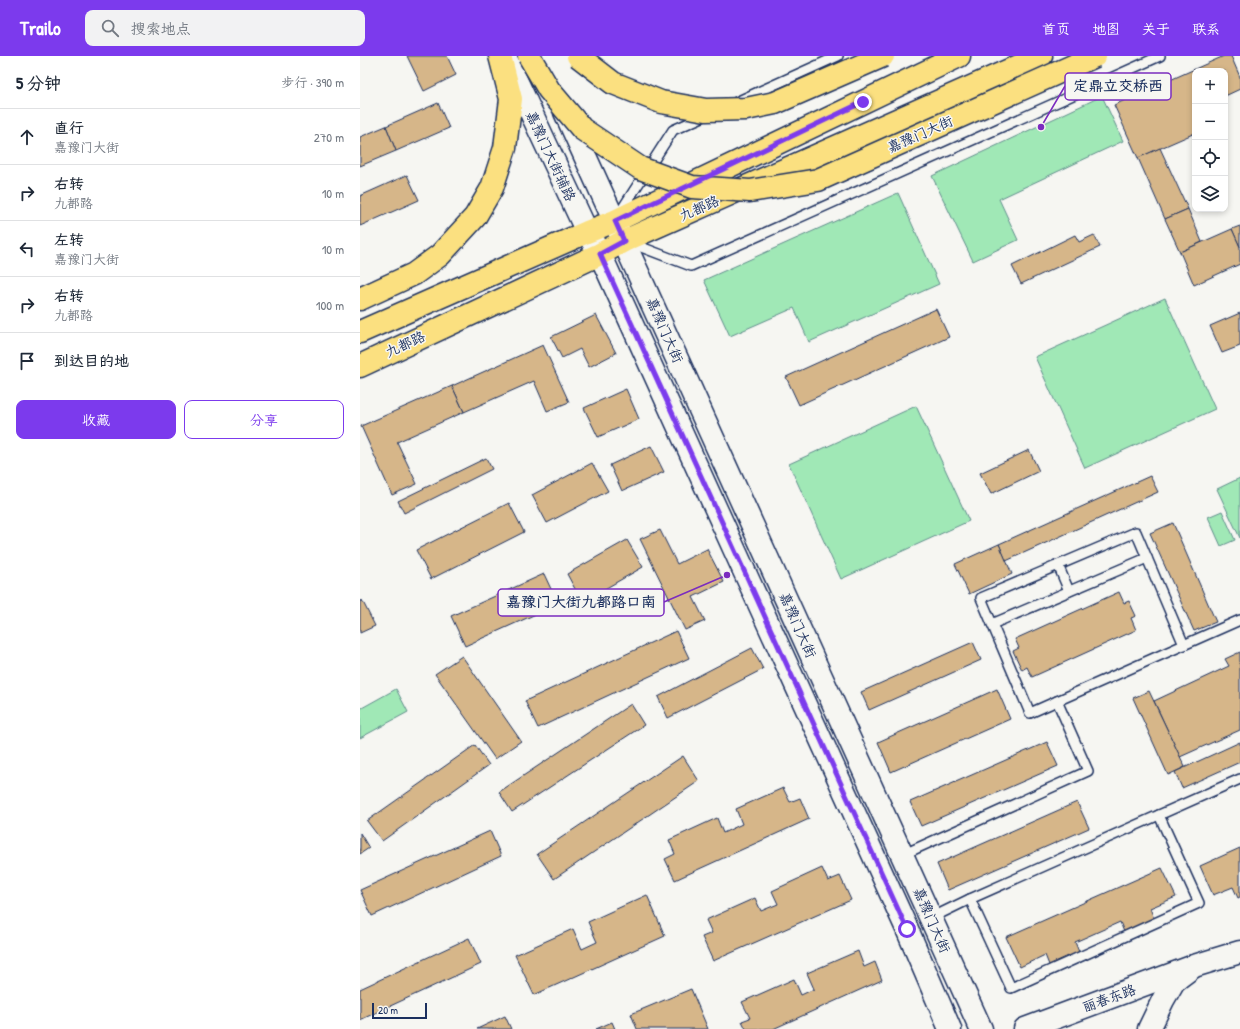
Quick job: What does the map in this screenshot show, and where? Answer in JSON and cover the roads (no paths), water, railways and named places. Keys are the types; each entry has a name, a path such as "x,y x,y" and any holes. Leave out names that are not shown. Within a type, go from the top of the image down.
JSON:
{"main road":[{"path":"360,299 414,274 440,255 475,217 492,188 505,148 511,99 500,56"},
{"name":"嘉豫门大街辅路","path":"505,56 587,232 600,254"},
{"name":"嘉豫门大街","path":"529,56 549,90 582,129 640,168 692,187 750,191 818,180 1095,56"},
{"path":"540,56 615,221"},
{"path":"578,56 613,83 660,102 706,110 746,109 775,103 883,56"},
{"name":"九都路","path":"360,332 615,221 959,56"},
{"name":"九都路","path":"360,366 600,254 624,241 1041,56"},
{"name":"嘉豫门大街","path":"615,221 981,1029"},
{"name":"嘉豫门大街","path":"600,254 907,929 950,1029"},
{"name":"丽春东路","path":"1025,1029 1194,966 1240,952"},
{"path":"1149,1029 1174,981 1194,966"}],"lane":[{"path":"615,221 673,130 838,56"},
{"path":"624,241 692,266 1160,56"},
{"path":"1184,645 1136,532 981,598 1030,713 1184,645 1240,620"},
{"path":"992,624 1147,558"},
{"path":"1058,565 1069,591"},
{"path":"902,855 1088,771 1057,701"},
{"path":"931,918 970,899 1240,779"},
{"path":"970,899 1011,988 1199,903 1159,815"}],"place":[{"name":"定鼎立交桥西","path":"1041,127"},
{"name":"嘉豫门大街九都路口南","path":"727,575"}]}
